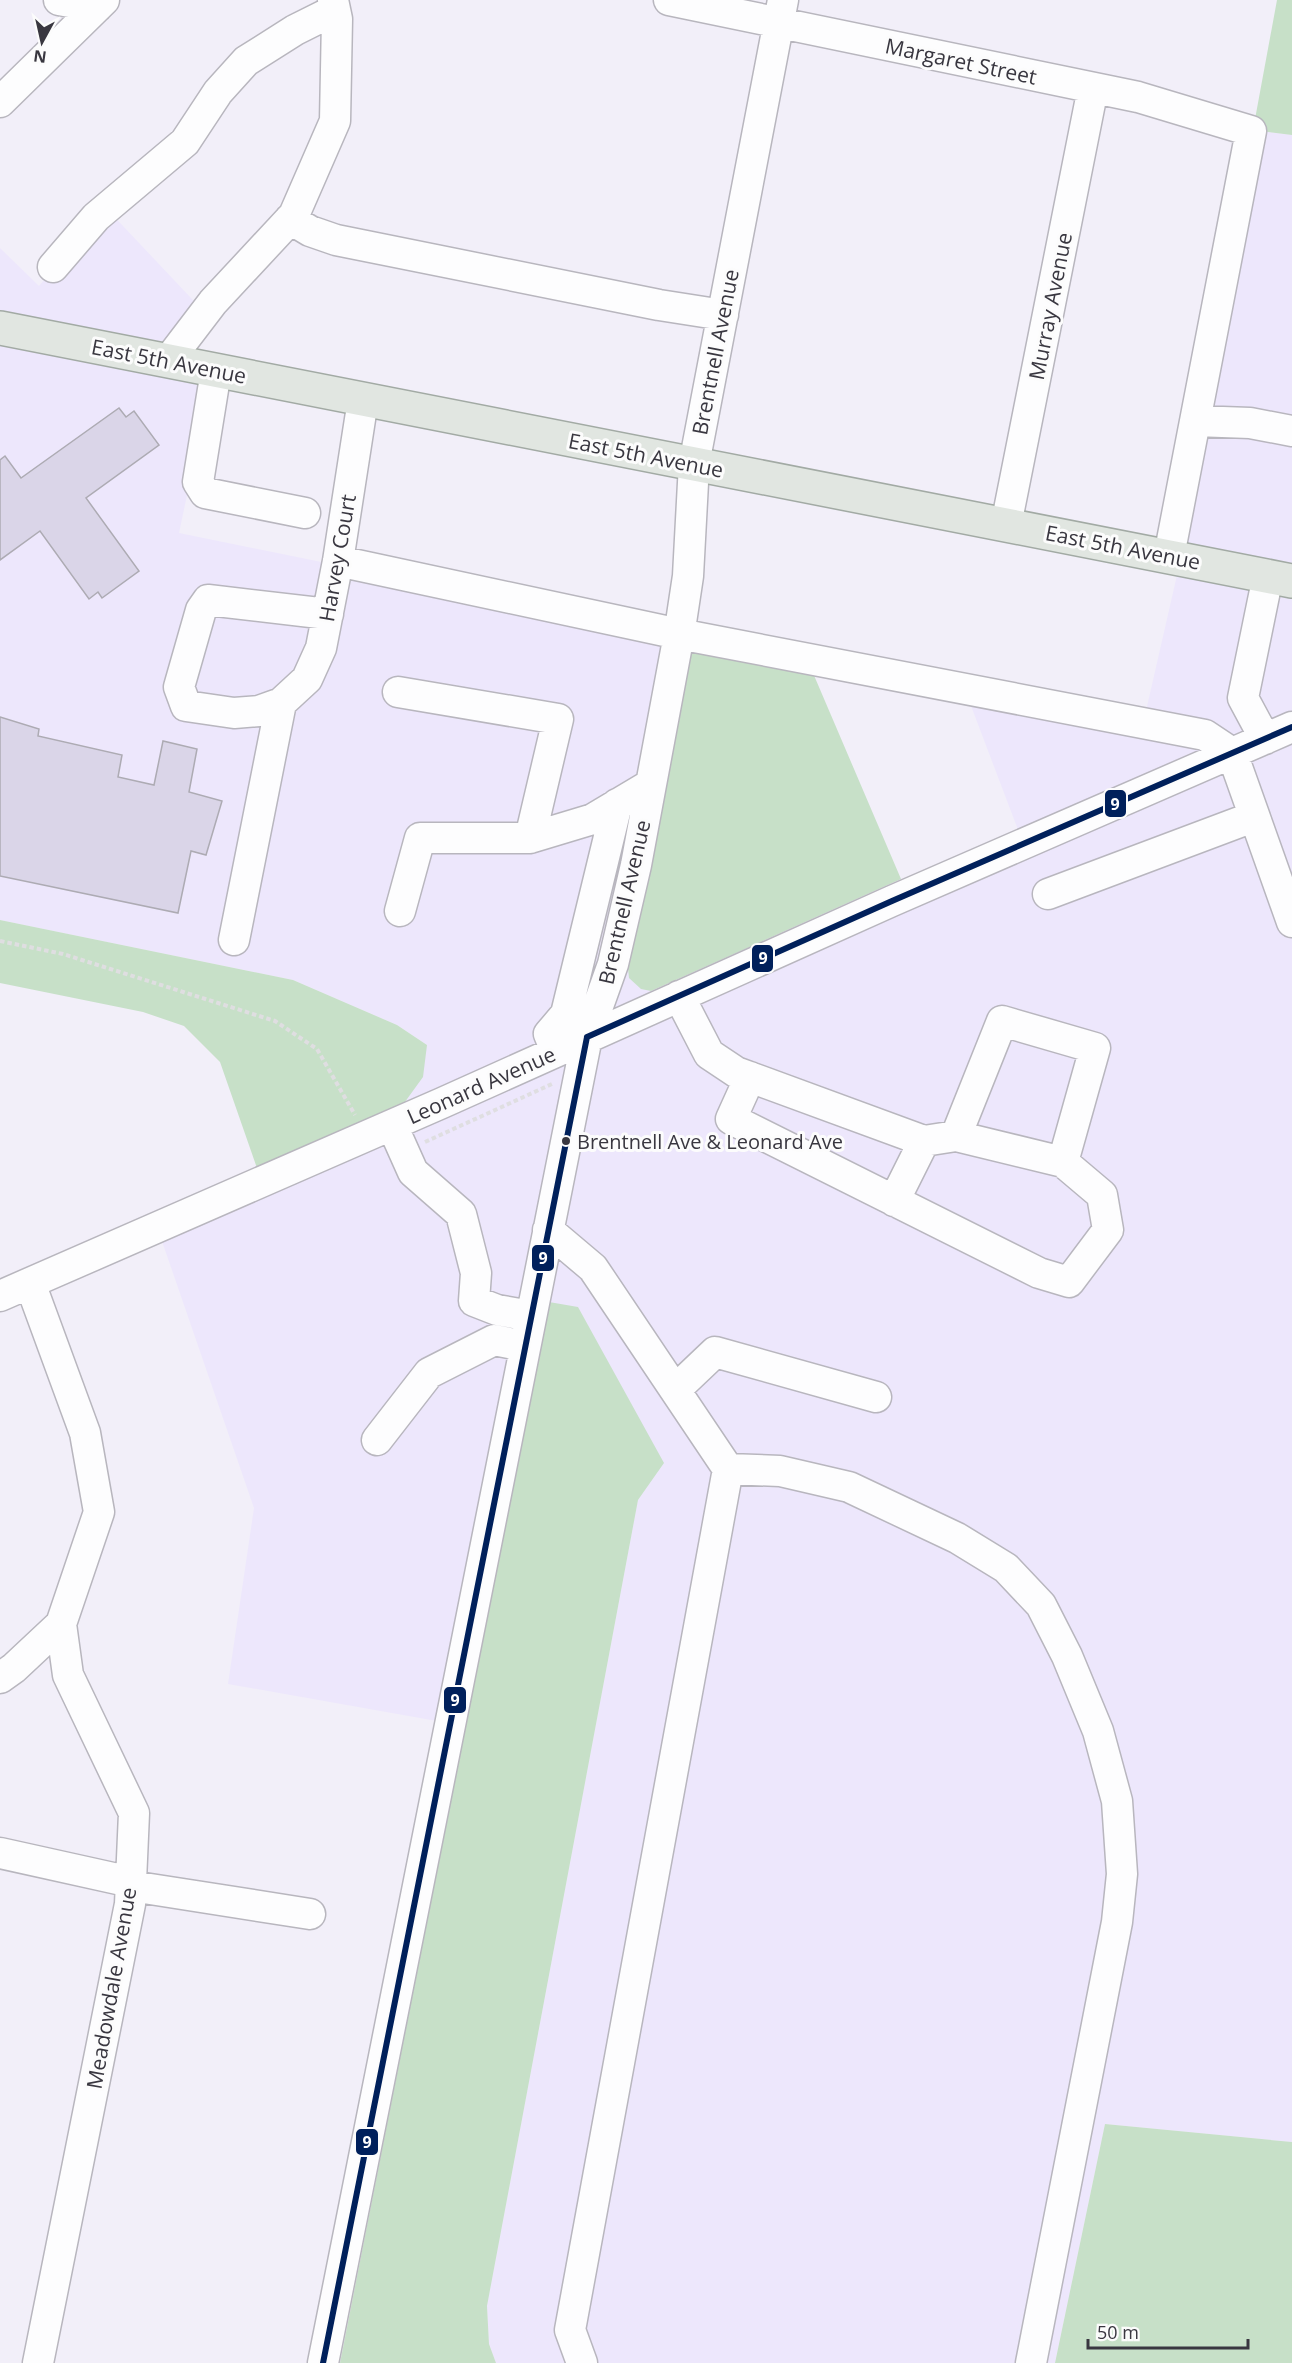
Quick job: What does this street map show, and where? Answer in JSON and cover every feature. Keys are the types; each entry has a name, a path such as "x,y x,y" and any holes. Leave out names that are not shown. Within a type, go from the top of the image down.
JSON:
{"main road":[{"name":"East 5th Avenue","path":"0,328 1280,578"}],"street":[{"path":"59,0 101,4"},
{"name":"Margaret Street","path":"669,0 781,11 1138,97 1251,131 1195,421"},
{"path":"0,102 101,4"},
{"path":"168,361 213,302 294,214 335,121 334,5"},
{"path":"53,267 96,217 185,142 218,92 246,61 334,5"},
{"name":"Brentnell Avenue","path":"323,2363 580,1070 587,1037 614,964 636,865 688,576 694,464 781,11"},
{"name":"Murray Avenue","path":"1006,525 1093,88"},
{"path":"290,219 310,231 336,240 723,315"},
{"path":"216,371 198,482 205,493 305,513"},
{"name":"Harvey Court","path":"328,614 208,600 201,610 179,687 186,706 234,713 259,711 280,703 307,679 321,648 328,614 363,400"},
{"path":"1168,556 1195,421 1250,423 1292,431"},
{"path":"338,561 679,634 1205,735 1232,753 1292,922"},
{"path":"1279,733 1242,698 1280,578"},
{"path":"398,692 558,718 530,838"},
{"path":"234,940 280,703"},
{"name":"Leonard Avenue","path":"0,1296 388,1137 556,1051 1279,733"},
{"path":"400,911 420,838 530,838 593,819 650,785"},
{"path":"556,1051 549,1034 566,1014 617,804"},
{"path":"1048,894 1253,817"},
{"path":"581,956 614,964"},
{"path":"680,996 709,1054 736,1072 750,1077 924,1141 957,1136 1063,1162 1102,1195 1108,1230 1069,1282 1039,1273 731,1119 750,1077"},
{"path":"957,1136 1002,1021 1095,1048 1063,1162"},
{"path":"388,1137 413,1172 460,1214 476,1273 474,1300 496,1310 531,1316"},
{"path":"894,1201 924,1141"},
{"path":"548,1230 593,1268 728,1469 570,2330 582,2363"},
{"path":"0,1678 61,1624 99,1512 85,1433 30,1283"},
{"path":"377,1440 429,1373 494,1340 525,1347"},
{"path":"675,1390 716,1352 876,1396"},
{"path":"728,1469 780,1471 849,1487 957,1538 1006,1568 1041,1605 1067,1656 1098,1731 1117,1800 1122,1874 1117,1922 1031,2363"},
{"name":"Meadowdale Avenue","path":"38,2363 128,1916 134,1813 68,1675 61,1624"},
{"path":"0,1853 131,1884 310,1914"}],"path":[{"path":"0,941 63,954 275,1021 317,1049 388,1137 536,1092 580,1070"}],"shaded area":[{"path":"1253,130 1292,135 1292,2142 1105,2124 1055,2363 496,2363 489,2344 487,2306 638,1500 664,1463 465,1726 228,1684 254,1508 154,1218 402,1106 427,1045 397,1025 293,980 0,920 0,248 39,286 106,208 208,316 172,366 213,373 179,533 693,638 651,991 901,879 908,894 1023,843 965,690 1143,724 1180,562"}],"green space":[{"path":"1277,0 1292,0 1292,135 1253,130"},
{"path":"691,647 810,666 901,879 651,991 641,989 629,978 627,959"},
{"path":"0,920 293,980 397,1025 427,1045 423,1077 402,1106 258,1171 220,1062 184,1026 143,1012 0,983"},
{"path":"549,1302 578,1307 664,1463 638,1500 487,2306 489,2344 496,2363 340,2363"},
{"path":"1105,2124 1292,2142 1292,2363 1055,2363"}],"building":[{"path":"119,408 126,417 134,411 159,445 86,498 139,571 102,598 98,592 89,599 40,531 0,560 0,460 5,456 21,478"},
{"path":"0,717 39,729 38,736 122,755 118,777 154,785 163,741 197,749 189,792 222,801 206,855 191,851 178,913 0,876"}],"transit line":[{"name":"9","path":"587,1037 1292,727"},
{"name":"9","path":"323,2363 587,1037"}],"place":[{"name":"Brentnell Ave & Leonard Ave","path":"566,1141"}]}
